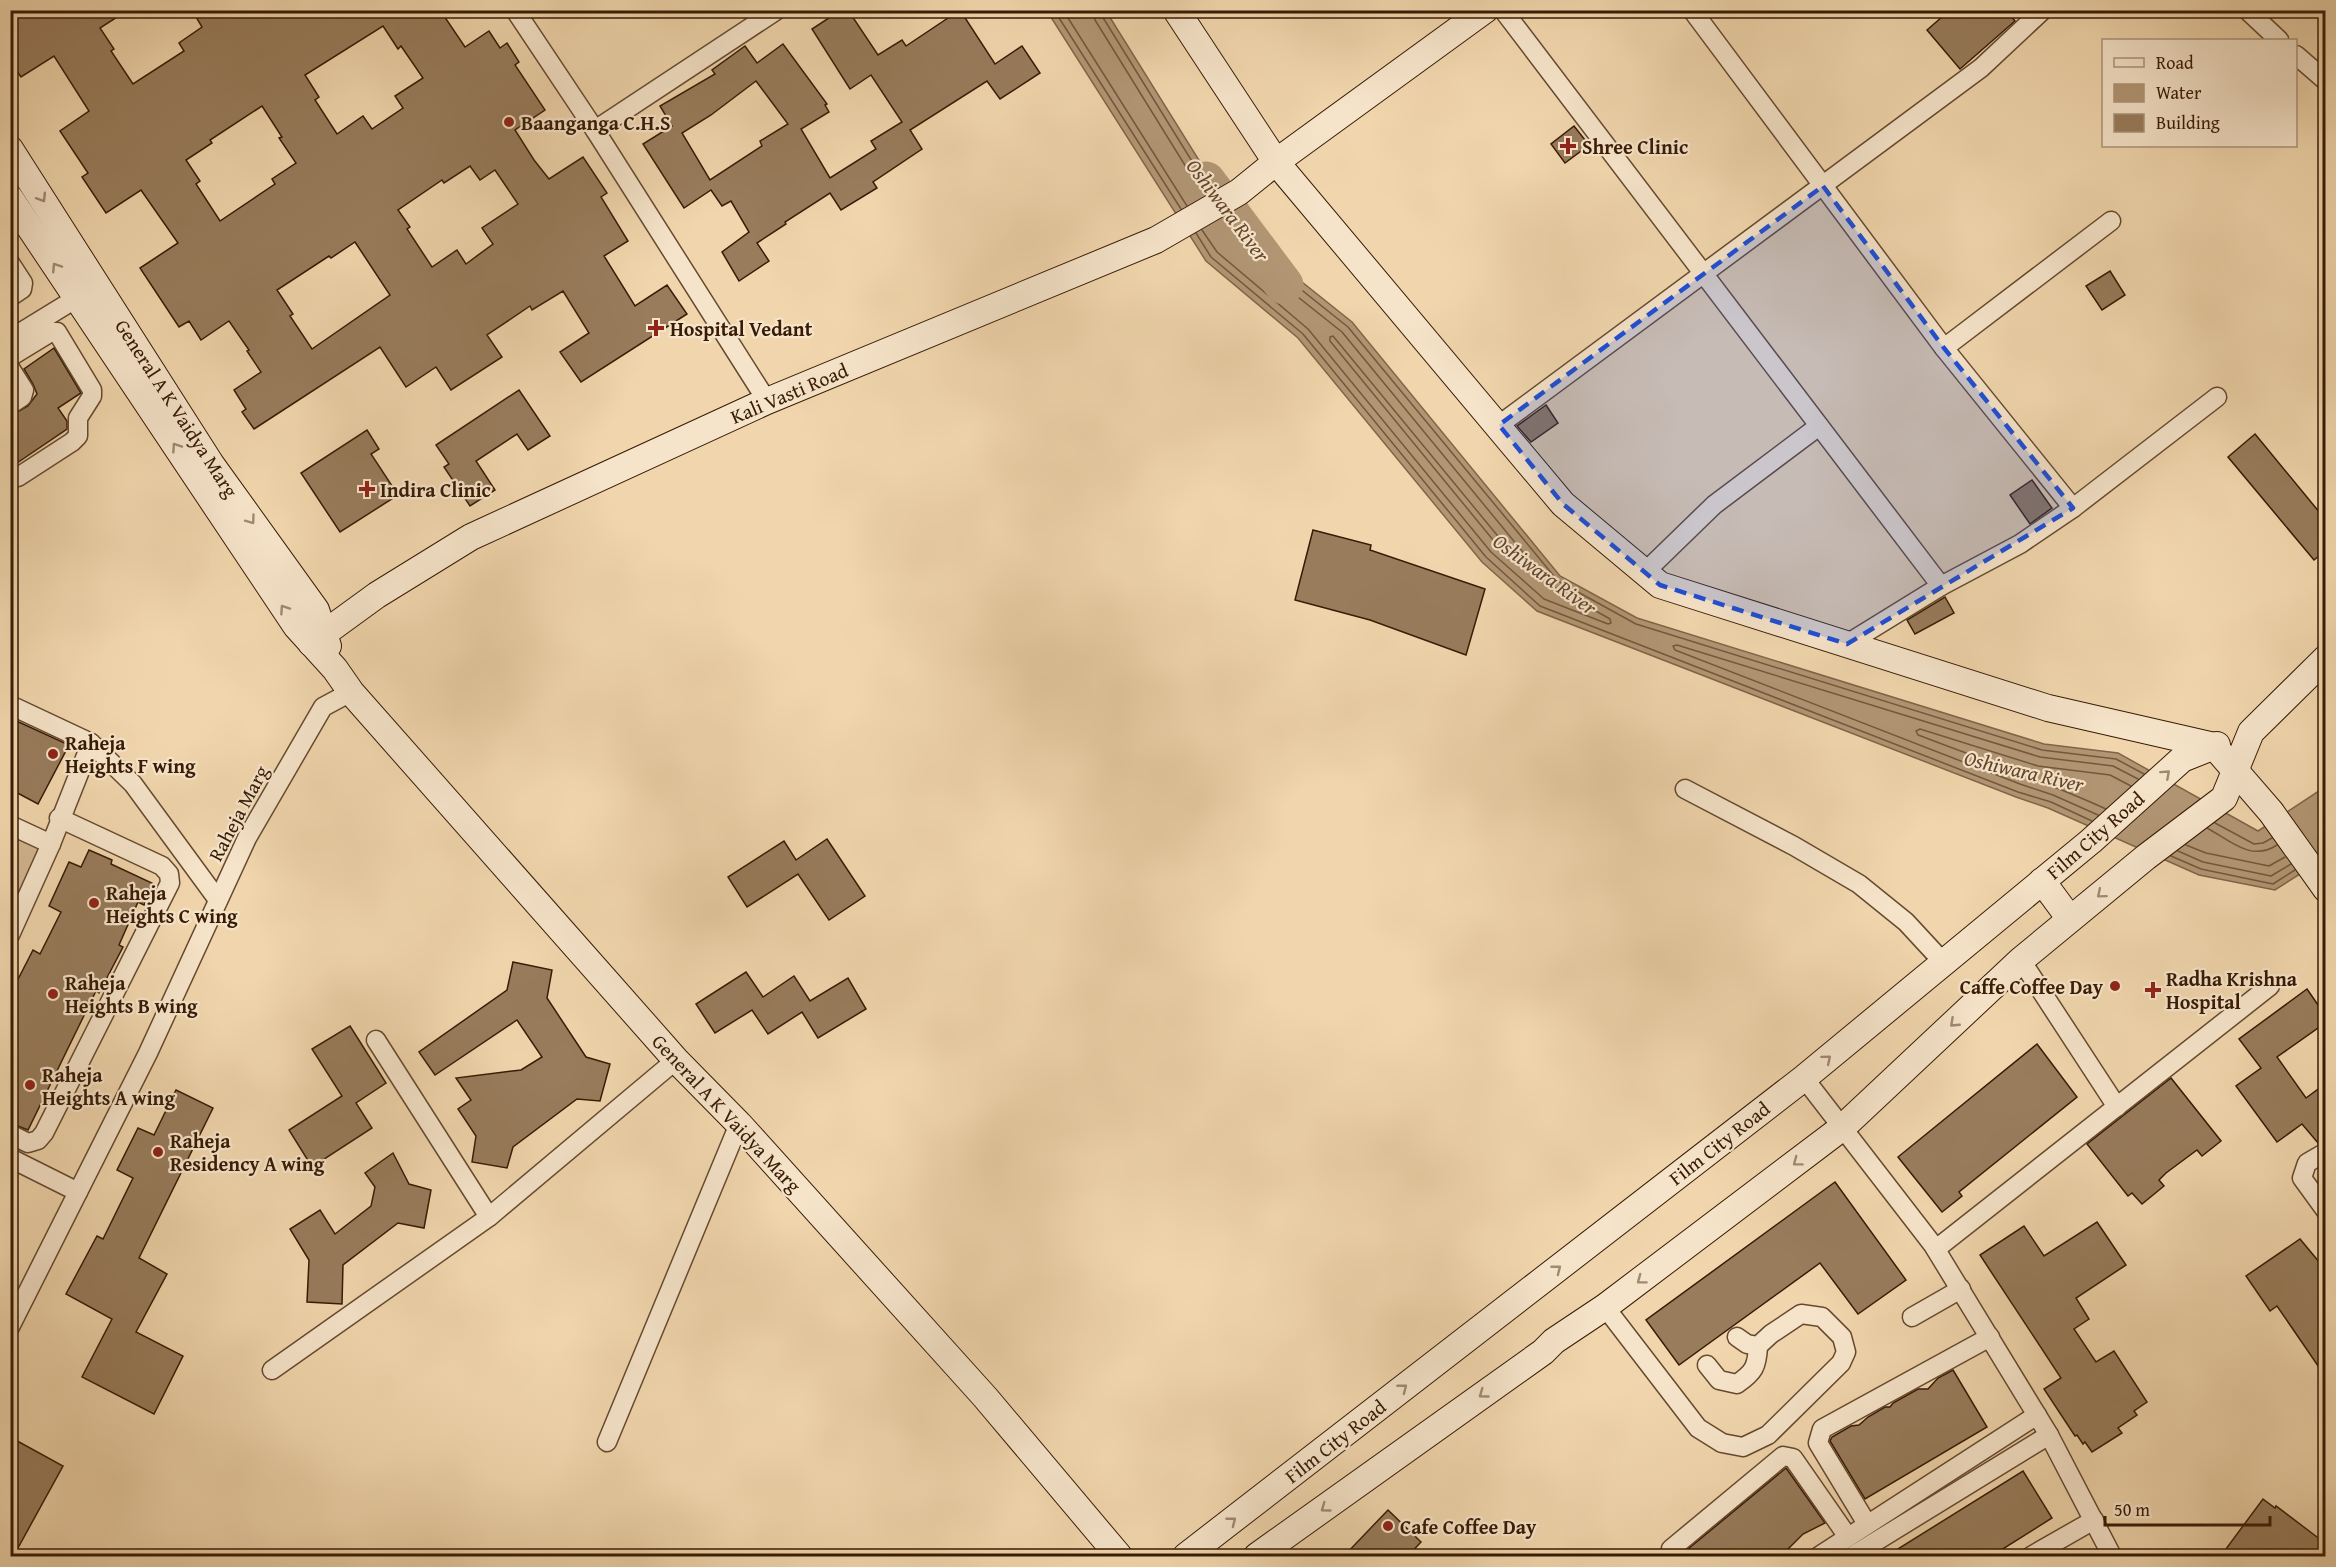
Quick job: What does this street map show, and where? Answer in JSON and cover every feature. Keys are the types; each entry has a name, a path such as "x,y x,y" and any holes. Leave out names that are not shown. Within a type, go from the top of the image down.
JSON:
{"street":[{"path":"515,10 595,130 767,401"},
{"path":"595,130 777,10"},
{"path":"1176,10 1276,162 1563,504 1660,585 2048,708 2214,746 2271,812 2325,889"},
{"name":"Kali Vasti Road","path":"317,638 377,595 471,537 767,401 1156,240 1239,192 1276,162 1485,10"},
{"path":"1503,10 1941,586"},
{"path":"1692,10 1944,348 2073,508"},
{"path":"1499,425 1981,68 2043,10"},
{"path":"2247,10 2278,39"},
{"path":"2297,57 2325,81"},
{"name":"General A K Vaidya Marg","path":"10,149 87,292"},
{"name":"General A K Vaidya Marg","path":"10,198 87,292 316,610 317,638 351,692 676,1060 739,1124 985,1397 1111,1554"},
{"path":"1944,348 2111,221"},
{"path":"10,263 23,283 22,289 10,297"},
{"path":"10,339 87,292"},
{"path":"10,357 51,332 57,333 92,390 92,396 78,418 78,436 18,477 10,475"},
{"path":"10,368 24,390 22,397 10,405"},
{"path":"1847,644 1941,586 2019,544 2073,508 2217,397"},
{"path":"1645,572 1714,505 1819,426"},
{"name":"Film City Road","path":"1257,1557 1543,1352 1554,1341 1605,1307 1843,1127 2021,960 2146,857 2224,798 2251,732 2325,658"},
{"name":"Raheja Marg","path":"10,1327 148,1053 247,838 323,707 351,692"},
{"path":"10,705 91,744 133,784 218,900"},
{"name":"Film City Road","path":"1186,1557 1804,1077 2091,841 2182,759 2251,732"},
{"path":"10,935 51,844 59,818 91,744"},
{"path":"1685,789 1794,846 1859,884 1906,922 1942,962"},
{"path":"10,1134 28,1143 38,1140 44,1133 170,883 169,874 162,866 59,818"},
{"path":"10,825 51,844"},
{"path":"2042,881 2070,919"},
{"path":"2021,960 2117,1107"},
{"path":"1936,1249 2270,986"},
{"path":"376,1040 489,1217"},
{"path":"272,1370 489,1217 676,1060"},
{"path":"1804,1077 1936,1249 2049,1435 2112,1557"},
{"path":"607,1442 739,1124"},
{"path":"2325,1152 2307,1163 2302,1178 2325,1211"},
{"path":"10,1158 78,1192"},
{"path":"1910,1313 1958,1284"},
{"path":"1605,1307 1698,1428 1722,1443 1743,1447 1768,1435 1841,1363 1846,1352 1842,1337 1822,1317 1801,1314 1771,1334 1758,1346 1757,1362 1750,1374 1737,1384 1719,1380 1707,1365"},
{"path":"1737,1337 1747,1344 1758,1346"},
{"path":"1867,1524 1818,1443 1822,1429 1990,1337"},
{"path":"1819,1557 2037,1415"},
{"path":"1852,1557 2049,1435"},
{"path":"1671,1557 1671,1549 1783,1456 1793,1458 1848,1536"},
{"path":"2031,1557 2094,1520"}],"highlighted area":[{"path":"1823,186 1944,348 2073,508 1847,644 1660,585 1563,504 1499,425"}],"shaded area":[{"path":"11,820 51,844 11,926"}],"water":[{"path":"1047,11 1106,11 1248,239 1352,322 1560,576 1637,618 2044,744 2118,753 2258,831 2325,787 2325,858 2275,890 2199,875 2048,808 1537,611 1482,562 1298,338 1206,261"}],"building":[{"path":"10,10 128,10 100,28 114,49 111,51 133,84 184,51 179,43 202,27 192,10 440,10 465,47 489,31 500,48 507,43 519,62 515,65 545,110 515,130 549,179 583,157 607,193 601,197 628,241 604,256 635,306 667,285 687,314 581,382 560,352 589,333 563,291 532,310 530,306 487,335 502,357 451,390 436,367 406,387 380,347 254,429 242,412 246,409 234,390 261,372 247,351 249,350 229,321 201,340 189,321 179,327 140,268 178,243 141,190 106,213 82,177 88,173 60,131 89,111 54,56 21,77 10,61","holes":["383,26 398,49 401,46 423,78 395,96 403,108 372,129 363,116 337,134 315,100 319,97 305,75","262,106 296,163 272,179 275,184 220,221 196,184 200,181 186,160 212,143 210,140","470,166 480,180 495,170 518,204 482,228 493,244 466,264 457,250 432,267 407,229 410,227 398,210 442,180 444,183","355,242 390,295 312,349 290,316 293,314 277,290 329,256 331,258"]},
{"path":"841,10 848,10 878,55 902,40 906,46 960,10 995,64 1022,46 1040,73 1000,99 987,81 910,130 922,149 873,182 877,188 841,210 830,193 785,222 786,224 757,243 769,261 739,281 722,252 749,232 731,201 722,206 711,190 684,208 643,144 672,126 660,106 715,74 712,70 745,46 757,63 783,44 827,104 825,105 829,112 801,129 830,178 876,149 871,141 902,122 871,75 850,89 812,29","holes":["756,81 788,124 760,141 762,146 710,180 682,133 711,115"]},
{"path":"1950,10 2006,10 2015,21 1960,69 1927,30"},
{"path":"1574,126 1589,145 1565,163 1551,144"},
{"path":"2110,271 2125,295 2102,310 2086,286"},
{"path":"54,348 81,393 58,408 67,421 67,429 14,465 10,464 10,416 28,406 37,394 24,369"},
{"path":"519,390 550,436 528,450 517,434 476,461 495,490 470,506 444,467 449,464 436,445"},
{"path":"1546,405 1558,423 1531,442 1517,426"},
{"path":"367,430 379,449 371,454 398,495 340,532 301,473"},
{"path":"2255,434 2325,519 2325,551 2314,560 2228,457"},
{"path":"2032,480 2052,508 2030,524 2010,495"},
{"path":"1313,530 1371,545 1370,550 1485,589 1466,655 1370,620 1295,600"},
{"path":"1945,597 1954,613 1915,634 1907,620"},
{"name":"Raheja Heights F wing","path":"10,718 69,745 38,804 10,789"},
{"path":"827,839 865,896 829,920 798,874 747,907 728,877 784,841 796,860"},
{"path":"89,850 112,860 111,864 154,884 144,905 138,902 119,945 123,947 99,993 96,991 28,1130 10,1123 10,995 33,950 40,954 61,912 49,906 69,862 81,867"},
{"path":"513,962 552,970 547,998 586,1057 610,1064 600,1101 577,1099 513,1147 507,1168 472,1162 476,1136 458,1109 471,1100 456,1078 521,1070 542,1057 517,1020 435,1075 419,1052 507,990"},
{"path":"746,972 763,997 794,976 810,1001 848,978 866,1009 818,1038 802,1012 768,1034 752,1010 715,1033 696,1004"},
{"path":"2307,989 2325,1015 2325,1023 2277,1057 2306,1098 2325,1084 2325,1141 2318,1143 2302,1124 2277,1142 2236,1086 2261,1068 2239,1039"},
{"path":"350,1026 386,1083 356,1103 372,1128 312,1167 289,1130 342,1096 312,1049"},
{"path":"2037,1044 2077,1097 1959,1192 1962,1196 1942,1212 1898,1157"},
{"path":"2171,1078 2221,1141 2202,1156 2197,1150 2166,1173 2159,1180 2164,1186 2142,1204 2132,1193 2128,1196 2087,1144"},
{"path":"176,1090 213,1108 139,1258 167,1274 136,1332 183,1356 154,1414 82,1377 112,1319 66,1294 97,1236 103,1239 133,1178 117,1170 138,1128 154,1135"},
{"path":"393,1153 409,1184 431,1190 424,1228 398,1223 343,1265 342,1304 307,1302 309,1260 290,1229 320,1210 335,1234 371,1206 375,1187 365,1173"},
{"path":"1835,1182 1906,1280 1858,1314 1820,1263 1679,1365 1646,1320"},
{"path":"2097,1222 2126,1265 2076,1298 2089,1319 2074,1329 2096,1362 2114,1351 2147,1402 2134,1411 2137,1415 2118,1428 2122,1433 2092,1452 2085,1442 2083,1444 2077,1435 2075,1436 2044,1389 2061,1378 1980,1255 2024,1226 2044,1256"},
{"path":"2300,1239 2325,1269 2325,1376 2277,1306 2270,1311 2246,1276"},
{"path":"1953,1370 1987,1427 1865,1499 1830,1441 1832,1437 1851,1426 1859,1425 1868,1417 1885,1407 1890,1407 1918,1389 1928,1389 1938,1378"},
{"path":"10,1437 63,1466 13,1557 10,1557"},
{"path":"1786,1468 1825,1523 1803,1534 1780,1557 1682,1557 1682,1554"},
{"path":"2023,1471 2052,1518 1990,1557 1885,1557"},
{"path":"2263,1499 2275,1508 2276,1506 2325,1543 2325,1557 2220,1557"},
{"name":"Cafe Coffee Day","path":"1388,1510 1421,1542 1407,1557 1343,1557"}],"waterway":[{"name":"Oshiwara River","path":"1206,181 1284,285"}],"place":[{"name":"Baanganga C.H.S","path":"509,122"},
{"name":"Shree Clinic","path":"1568,146"},
{"name":"Hospital Vedant","path":"656,328"},
{"name":"Indira Clinic","path":"367,489"},
{"name":"Raheja Heights F wing","path":"53,754"},
{"name":"Raheja Heights C wing","path":"94,903"},
{"name":"Caffe Coffee Day","path":"2115,986"},
{"name":"Radha Krishna Hospital","path":"2153,990"},
{"name":"Raheja Heights B wing","path":"53,994"},
{"name":"Raheja Heights A wing","path":"30,1085"},
{"name":"Raheja Residency A wing","path":"158,1152"},
{"name":"Cafe Coffee Day","path":"1388,1526"}]}
